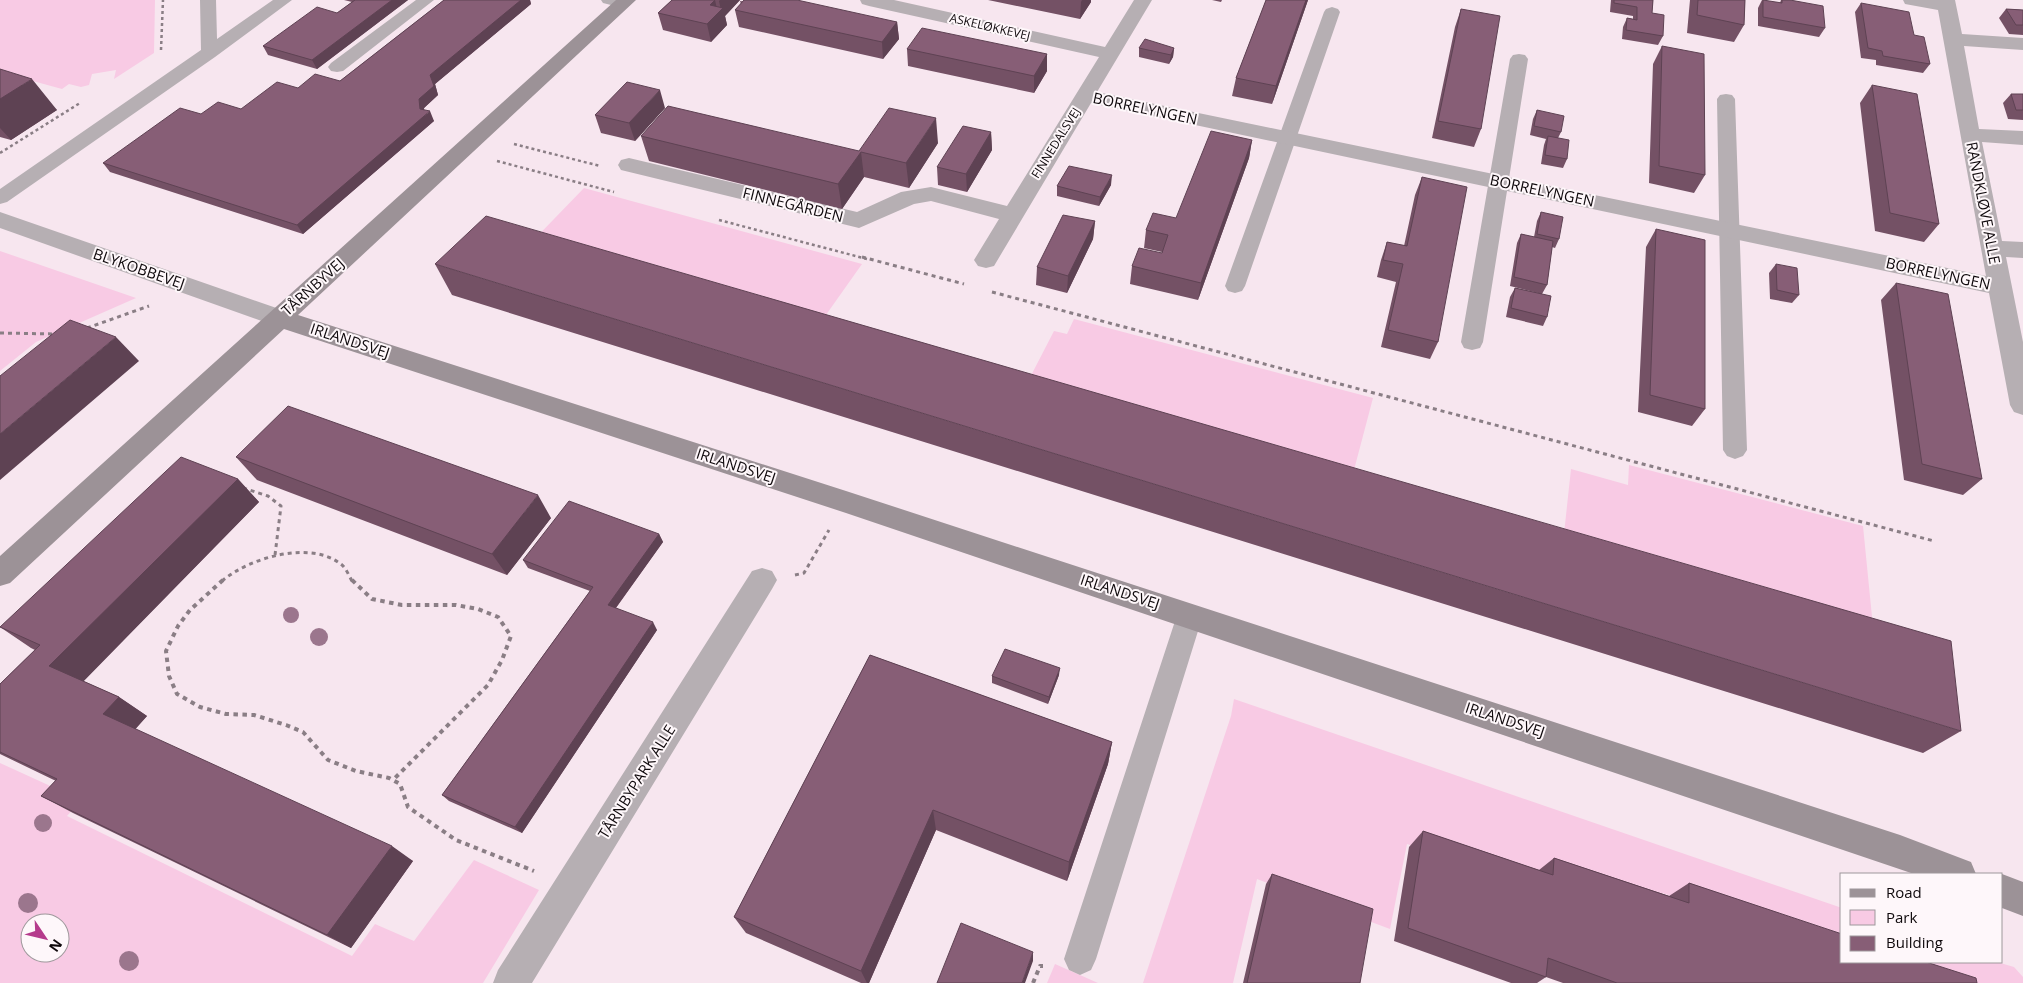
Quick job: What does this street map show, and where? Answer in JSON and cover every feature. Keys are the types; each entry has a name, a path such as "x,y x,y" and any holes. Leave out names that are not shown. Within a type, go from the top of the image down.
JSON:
{"street":[{"name":"ASKELØKKEVEJ","path":"869,0 1110,54"},
{"name":"FINNEDALSVEJ","path":"986,260 1012,214 1143,0"},
{"path":"1912,0 1946,3"},
{"name":"TÅRNBYVEJ","path":"0,574 479,136 620,1"},
{"name":"RANDKLØVE ALLE","path":"1946,3 1999,287 2020,379 2023,405"},
{"path":"1954,39 2023,44"},
{"name":"BORRELYNGEN","path":"1084,96 1999,287"},
{"path":"1970,135 2023,138"},
{"name":"FINNEGÅRDEN","path":"629,165 859,220 909,197 931,194 1012,214"},
{"name":"BLYKOBBEVEJ","path":"0,220 279,318"},
{"path":"1992,248 2023,250"},
{"name":"IRLANDSVEJ","path":"279,318 1190,615 1900,852 1956,873"},
{"name":"TÅRNBYPARK ALLE","path":"511,983 762,580"},
{"path":"2003,891 2023,899"}],"lane":[{"path":"208,0 209,53"},
{"path":"0,198 284,0"},
{"path":"336,67 426,0"},
{"path":"1235,286 1332,12"},
{"path":"1472,342 1519,59"},
{"path":"1726,99 1735,450"},
{"path":"1080,959 1190,615"}],"path":[{"path":"161,50 163,0"},
{"path":"0,153 86,100"},
{"path":"479,136 616,170 629,165"},
{"path":"533,171 619,194"},
{"path":"715,219 965,284"},
{"path":"79,331 197,289"},
{"path":"984,289 1934,540"},
{"path":"0,333 60,334"},
{"path":"241,487 268,496 281,506 275,555"},
{"path":"762,580 804,573 846,502"},
{"path":"393,780 488,685 502,660 511,636 498,617 478,609 456,606 402,605 372,599 353,582 342,565 323,556 300,553 275,555 248,565 224,579 190,610 178,626 166,651 169,676 177,694 200,707 226,714 254,715 303,732 328,760 356,771 393,780 400,784 408,807 456,840 571,886"}],"green space":[{"path":"0,0 155,0 154,53 114,79 116,70 92,74 89,85 81,87 69,84 62,89 0,72"},
{"path":"584,188 862,264 816,329 1023,391 1054,331 1067,334 1074,319 1373,398 1350,485 523,251"},
{"path":"0,251 136,298 36,342 0,371"},
{"path":"1629,465 1863,526 1874,637 1563,543 1571,469 1628,485"},
{"path":"1234,699 1840,907 1840,951 1662,893 1660,910 1532,884 1407,844 1390,929 1257,879 1233,983 1143,983 1231,716"},
{"path":"0,763 81,800 67,816 352,956 375,924 414,941 474,860 539,890 483,983 0,983"},
{"path":"1875,963 2000,963 2014,967 2023,977 2023,983 1937,983"},
{"path":"1055,964 1098,983 1047,983"}],"building":[{"path":"355,0 392,0 312,60 263,46 317,7 337,13"},
{"path":"444,0 521,0 430,75 434,86 419,99 420,109 430,111 297,225 103,163 180,108 201,114 218,102 241,109 277,82 298,88 315,74 340,81"},
{"path":"672,0 715,0 710,5 723,8 707,24 658,13"},
{"path":"744,0 797,0 897,22 882,42 735,10"},
{"path":"1266,0 1306,0 1276,86 1236,78"},
{"path":"1614,0 1653,0 1652,13 1664,15 1663,36 1626,30 1627,18 1637,20 1637,7 1614,3"},
{"path":"1698,0 1745,0 1744,25 1697,15"},
{"path":"1763,0 1782,3 1782,0 1790,0 1823,6 1825,28 1763,17"},
{"path":"1861,3 1909,12 1914,35 1924,37 1930,64 1883,56 1882,51 1868,48"},
{"path":"1461,9 1500,16 1481,129 1438,121"},
{"path":"2006,9 2023,10 2023,25 2016,25"},
{"path":"922,28 1047,54 1034,76 907,49"},
{"path":"1145,39 1174,48 1171,55 1139,48"},
{"path":"1662,46 1704,54 1705,175 1659,166"},
{"path":"0,69 32,79 0,99"},
{"path":"627,82 660,90 629,123 595,115"},
{"path":"1872,85 1917,94 1939,224 1890,213"},
{"path":"2011,94 2023,94 2023,110 2016,110"},
{"path":"668,106 859,151 889,108 936,118 906,163 861,152 838,184 641,136"},
{"path":"1537,110 1564,116 1561,132 1534,126"},
{"path":"963,126 991,132 966,174 937,167"},
{"path":"1211,131 1252,140 1201,283 1132,266 1139,248 1162,253 1168,235 1146,230 1153,213 1176,218"},
{"path":"1548,136 1569,140 1567,159 1545,155"},
{"path":"1069,166 1112,175 1100,197 1057,186"},
{"path":"1422,177 1467,187 1438,342 1388,330 1403,264 1383,260 1387,242 1407,246"},
{"path":"1541,212 1563,217 1559,239 1537,234"},
{"path":"1063,215 1095,221 1068,276 1037,267"},
{"path":"486,216 1951,641 1961,731 435,264"},
{"path":"1656,229 1705,240 1705,409 1650,395"},
{"path":"1521,234 1553,241 1547,285 1514,277"},
{"path":"1776,264 1797,268 1799,295 1777,290"},
{"path":"1896,283 1948,294 1982,479 1922,464"},
{"path":"1515,288 1551,296 1547,317 1511,308"},
{"path":"70,320 116,337 0,434 0,376"},
{"path":"288,406 538,495 492,554 236,457"},
{"path":"181,457 238,479 49,666 119,697 103,714 392,846 327,935 41,796 57,779 0,752 0,684 40,645 0,627"},
{"path":"569,501 659,534 608,605 653,622 515,827 442,795 593,587 523,560"},
{"path":"1005,649 1060,668 1049,697 992,676"},
{"path":"870,655 1112,742 1069,862 933,810 861,971 734,917"},
{"path":"1423,831 1553,875 1554,858 1689,903 1689,883 1840,933 1840,963 1929,963 1976,978 1977,983 1617,983 1548,958 1546,977 1408,928"},
{"path":"1272,874 1373,909 1360,983 1247,983"},
{"path":"961,923 1033,952 1022,983 937,983"}]}
